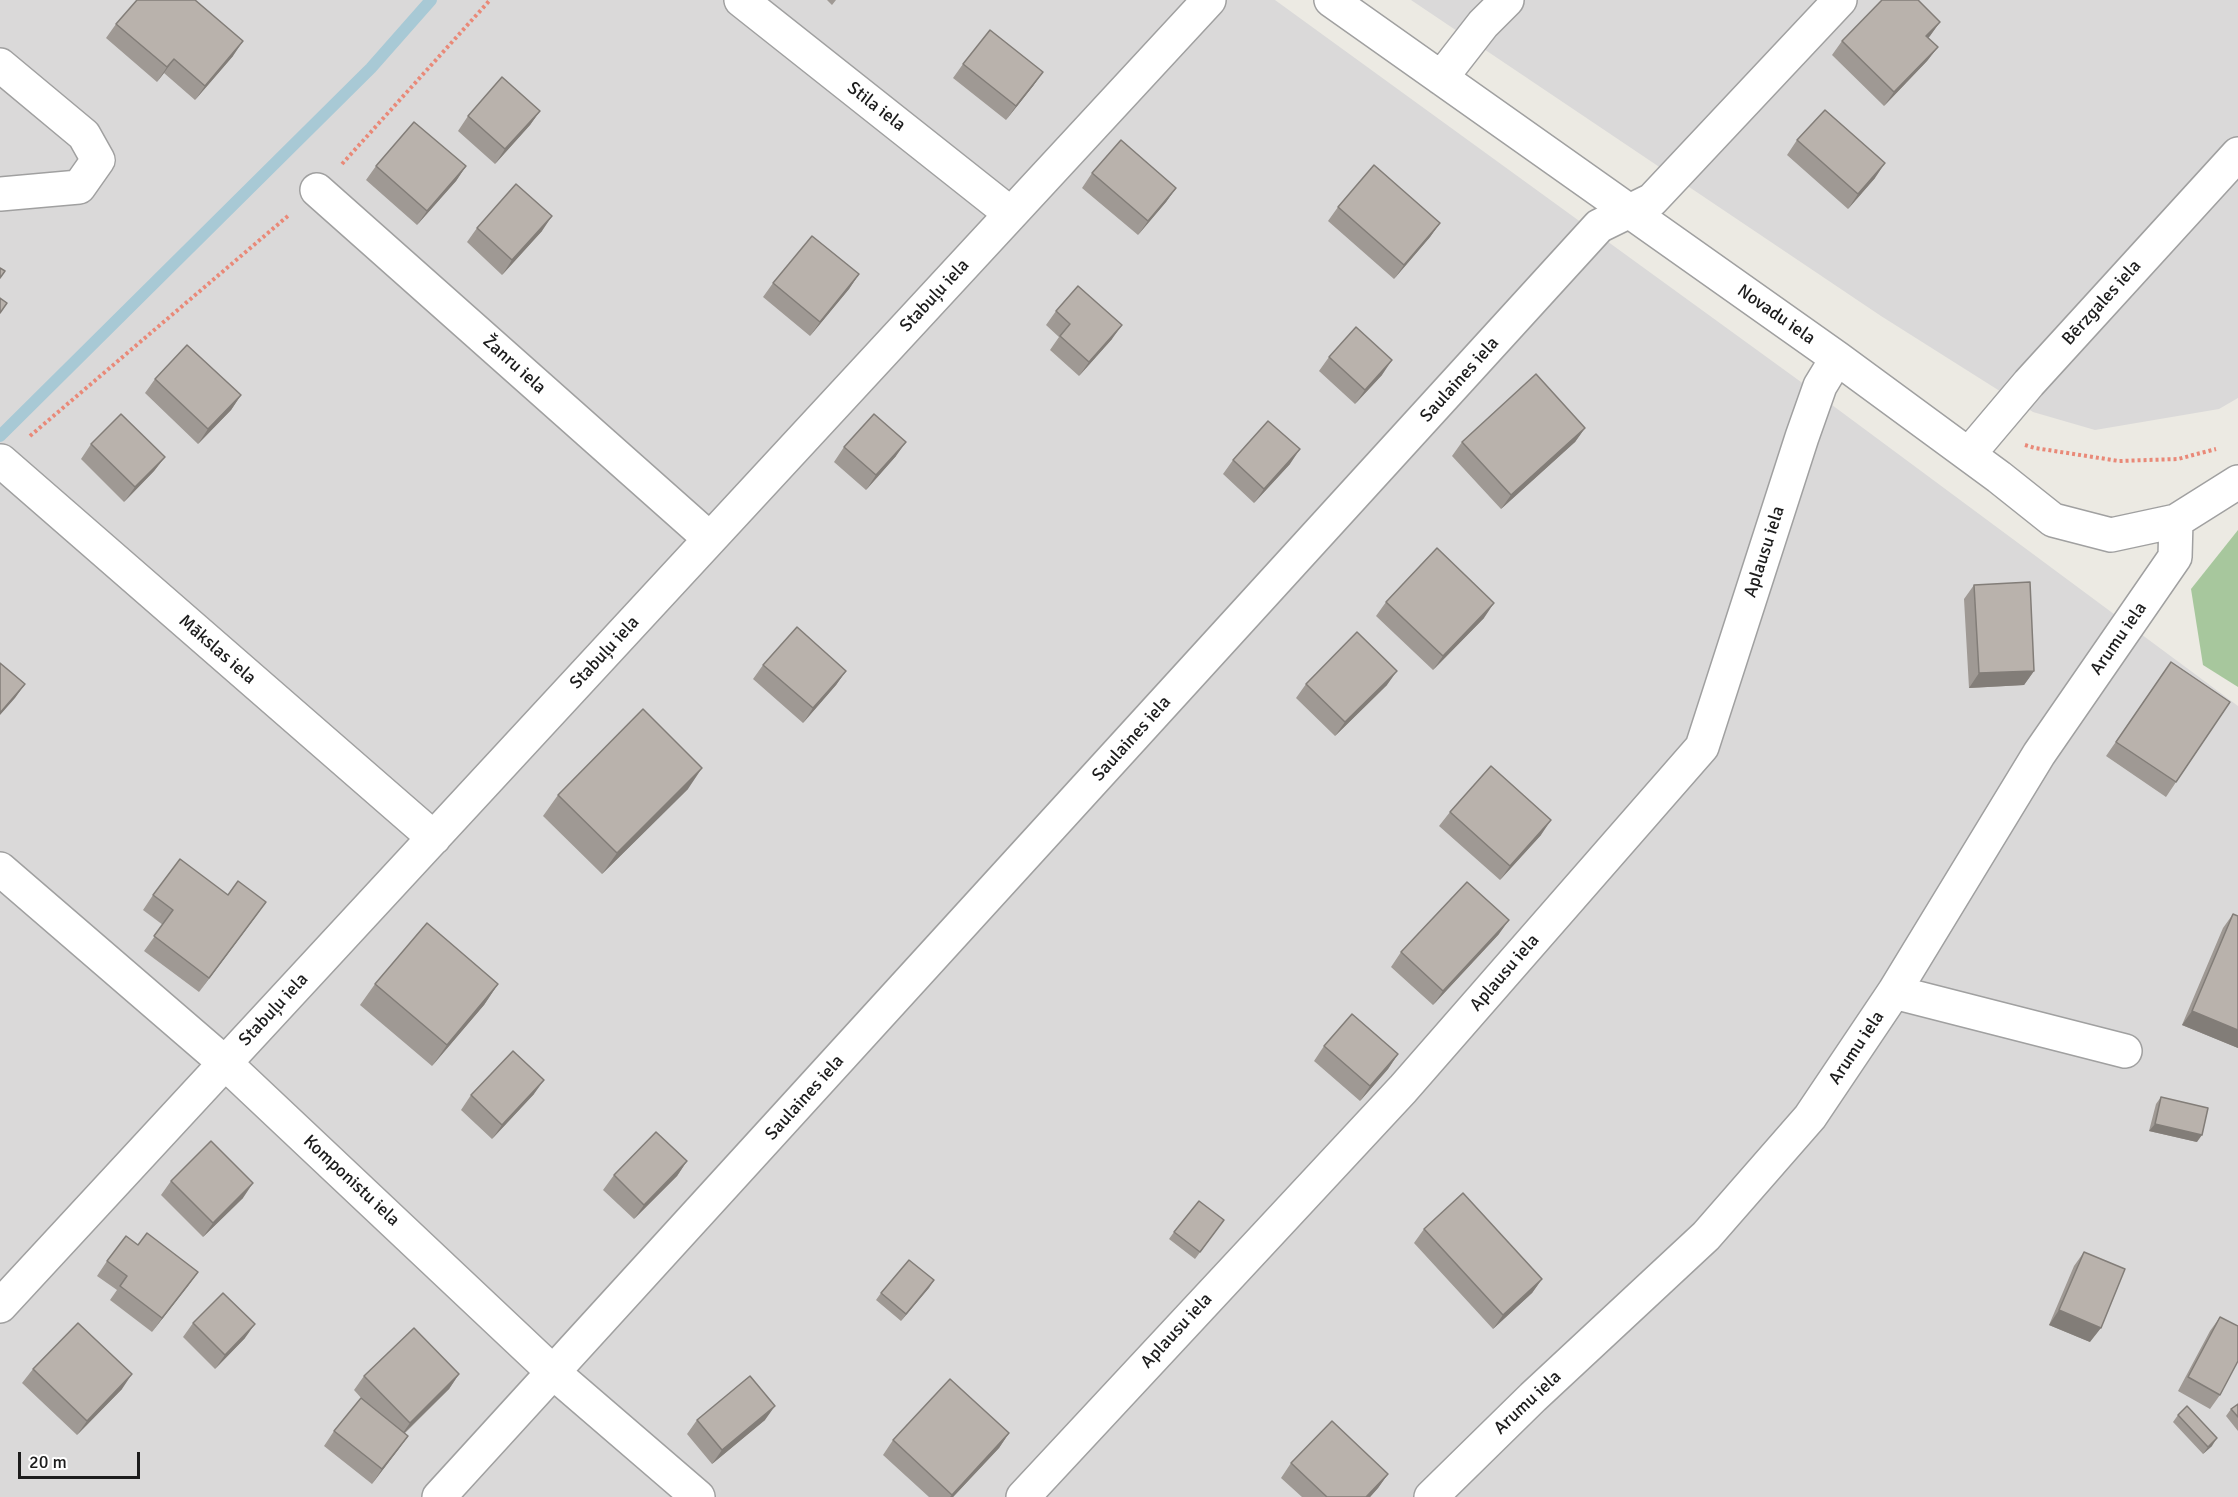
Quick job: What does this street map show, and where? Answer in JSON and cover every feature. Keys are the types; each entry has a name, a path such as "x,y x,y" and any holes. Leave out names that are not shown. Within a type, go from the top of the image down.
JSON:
{"street":[{"name":"Stila iela","path":"741,0 1011,214"},
{"name":"Stabuļu iela","path":"0,1306 1209,0"},
{"name":"Novadu iela","path":"1331,0 1837,358 1969,454 2053,520 2111,535 2176,521 2238,482"},
{"path":"1441,78 1483,24 1508,0"},
{"name":"Saulaines iela","path":"439,1497 1599,226 1652,200 1840,0"},
{"path":"0,65 84,135 98,160 79,187 0,194"},
{"name":"Bērzgales iela","path":"1969,454 2029,383 2238,154"},
{"name":"Žanru iela","path":"317,190 710,539"},
{"name":"Aplausu iela","path":"1023,1497 1403,1089 1702,747 1802,437 1820,386 1837,358"},
{"name":"Mākslas iela","path":"1,461 434,838"},
{"name":"Arumu iela","path":"1431,1497 1533,1397 1706,1236 1810,1117 1894,992 2039,754 2175,557 2176,521"},
{"name":"Komponistu iela","path":"0,869 225,1063 554,1372 698,1497"},
{"path":"1894,992 2125,1051"}],"path":[{"path":"1,461 317,190 490,0"}],"shaded area":[{"path":"0,0 1275,0 1801,382 2238,706 2238,1497 0,1497"},
{"path":"1411,0 2238,0 2238,398 2219,409 2095,430 2033,412 1881,316"}],"green space":[{"path":"2238,530 2238,687 2203,665 2191,589"}],"building":[{"path":"137,0 195,0 243,41 205,86 174,59 167,67 116,24"},
{"path":"1882,0 1918,0 1940,22 1926,36 1938,47 1894,92 1842,41"},
{"path":"990,30 1043,72 1016,106 963,64"},
{"path":"502,77 540,111 505,149 468,116"},
{"path":"1825,110 1885,163 1858,194 1797,140"},
{"path":"414,122 466,166 427,211 376,166"},
{"path":"1121,140 1176,188 1148,221 1092,173"},
{"path":"1374,165 1440,223 1404,265 1338,207"},
{"path":"516,184 552,216 512,260 477,228"},
{"path":"812,236 859,274 820,322 773,283"},
{"path":"0,268 5,271 0,278"},
{"path":"1078,286 1122,325 1089,362 1060,336 1070,324 1056,311"},
{"path":"0,298 7,303 0,313"},
{"path":"1356,327 1392,360 1365,390 1329,357"},
{"path":"187,345 241,395 208,429 155,379"},
{"path":"1536,374 1585,428 1511,495 1462,442"},
{"path":"121,414 165,457 135,487 91,444"},
{"path":"874,414 906,442 876,475 844,447"},
{"path":"1268,421 1300,449 1264,489 1233,460"},
{"path":"1437,548 1494,603 1443,656 1386,602"},
{"path":"2030,582 2034,671 1979,673 1974,585"},
{"path":"797,627 846,671 813,708 763,665"},
{"path":"1357,632 1397,671 1345,722 1306,684"},
{"path":"2171,662 2230,702 2176,782 2116,742"},
{"path":"0,663 25,684 0,713"},
{"path":"643,709 702,768 617,853 558,795"},
{"path":"1491,766 1551,820 1510,866 1450,812"},
{"path":"180,859 228,895 238,881 266,902 209,978 154,936 173,910 153,895"},
{"path":"1467,882 1509,920 1443,991 1401,952"},
{"path":"2233,914 2238,916 2238,1030 2192,1011"},
{"path":"427,923 498,984 447,1045 375,984"},
{"path":"1352,1014 1398,1054 1370,1086 1324,1046"},
{"path":"513,1051 544,1080 502,1125 471,1095"},
{"path":"2161,1097 2208,1108 2202,1135 2155,1124"},
{"path":"656,1132 687,1161 644,1205 614,1175"},
{"path":"211,1141 253,1183 213,1223 171,1181"},
{"path":"1463,1193 1542,1279 1503,1315 1424,1229"},
{"path":"1199,1201 1224,1220 1200,1252 1174,1232"},
{"path":"147,1233 198,1272 162,1318 120,1286 127,1276 107,1261 126,1236 138,1245"},
{"path":"2084,1252 2125,1269 2101,1328 2059,1310"},
{"path":"909,1260 934,1280 906,1314 881,1293"},
{"path":"223,1293 255,1324 225,1355 193,1323"},
{"path":"2220,1317 2238,1326 2238,1361 2220,1395 2188,1377"},
{"path":"78,1323 132,1374 87,1421 33,1369"},
{"path":"414,1328 459,1374 410,1423 364,1376"},
{"path":"750,1376 775,1406 722,1450 697,1420"},
{"path":"950,1379 1009,1433 952,1495 893,1440"},
{"path":"361,1398 408,1436 382,1469 334,1431"},
{"path":"2238,1404 2238,1417 2231,1409"},
{"path":"2187,1406 2217,1438 2208,1447 2178,1415"},
{"path":"1332,1421 1388,1474 1366,1497 1327,1497 1291,1463"}],"waterway":[{"path":"0,436 371,68 431,0"}]}
